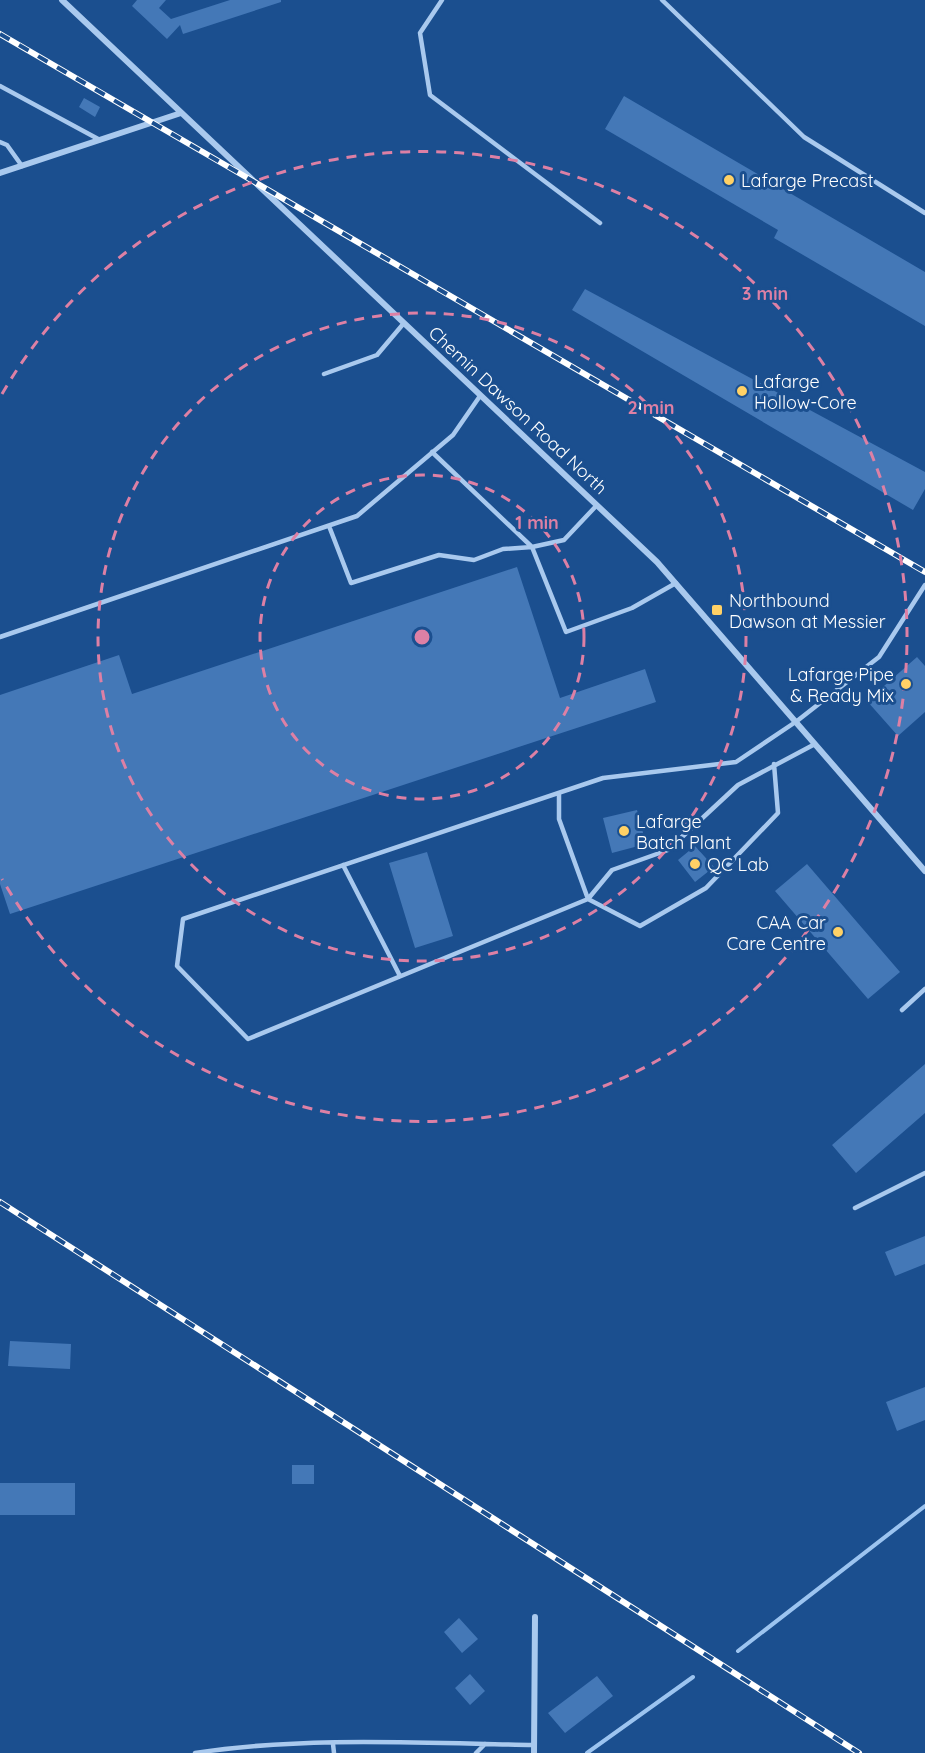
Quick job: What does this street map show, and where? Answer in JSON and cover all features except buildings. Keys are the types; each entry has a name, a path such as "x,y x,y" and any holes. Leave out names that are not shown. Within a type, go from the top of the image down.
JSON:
{"street":[{"name":"Chemin Dawson Road North","path":"62,0 676,582 925,871"},
{"path":"0,173 181,113"},
{"path":"534,1753 535,1617"}],"lane":[{"path":"442,0 420,33 430,95 600,223"},
{"path":"662,0 804,137 925,213"},
{"path":"0,86 100,140"},
{"path":"0,142 8,145 22,166"},
{"path":"324,374 377,355 404,323"},
{"path":"0,637 357,516 453,435 480,396"},
{"path":"432,452 532,547 566,632 632,608 676,582"},
{"path":"329,526 351,583 440,555 474,560 503,549 532,547 564,540 597,505"},
{"path":"815,744 738,785 668,850 612,870 588,898 248,1039 177,966 183,919 603,778 736,762 797,721 879,657 925,585"},
{"path":"559,793 559,819 588,898 640,926 706,888 778,813 774,764"},
{"path":"343,865 400,976"},
{"path":"902,1010 925,989"},
{"path":"855,1208 925,1173"},
{"path":"195,1753 333,1744 534,1745"},
{"path":"333,1744 334,1753"},
{"path":"476,1753 484,1744"}],"waterway":[{"path":"738,1651 925,1506"},
{"path":"587,1753 693,1677"}],"railway":[{"path":"0,34 925,572"},
{"path":"0,1202 859,1753"}],"place":[{"name":"Lafarge Precast","path":"729,180"},
{"name":"Lafarge Hollow-Core","path":"742,391"},
{"name":"Northbound Dawson at Messier","path":"717,610"},
{"name":"Lafarge Pipe & Ready Mix","path":"906,684"},
{"name":"Lafarge Batch Plant","path":"624,831"},
{"name":"QC Lab","path":"695,864"},
{"name":"CAA Car Care Centre","path":"838,932"}]}
